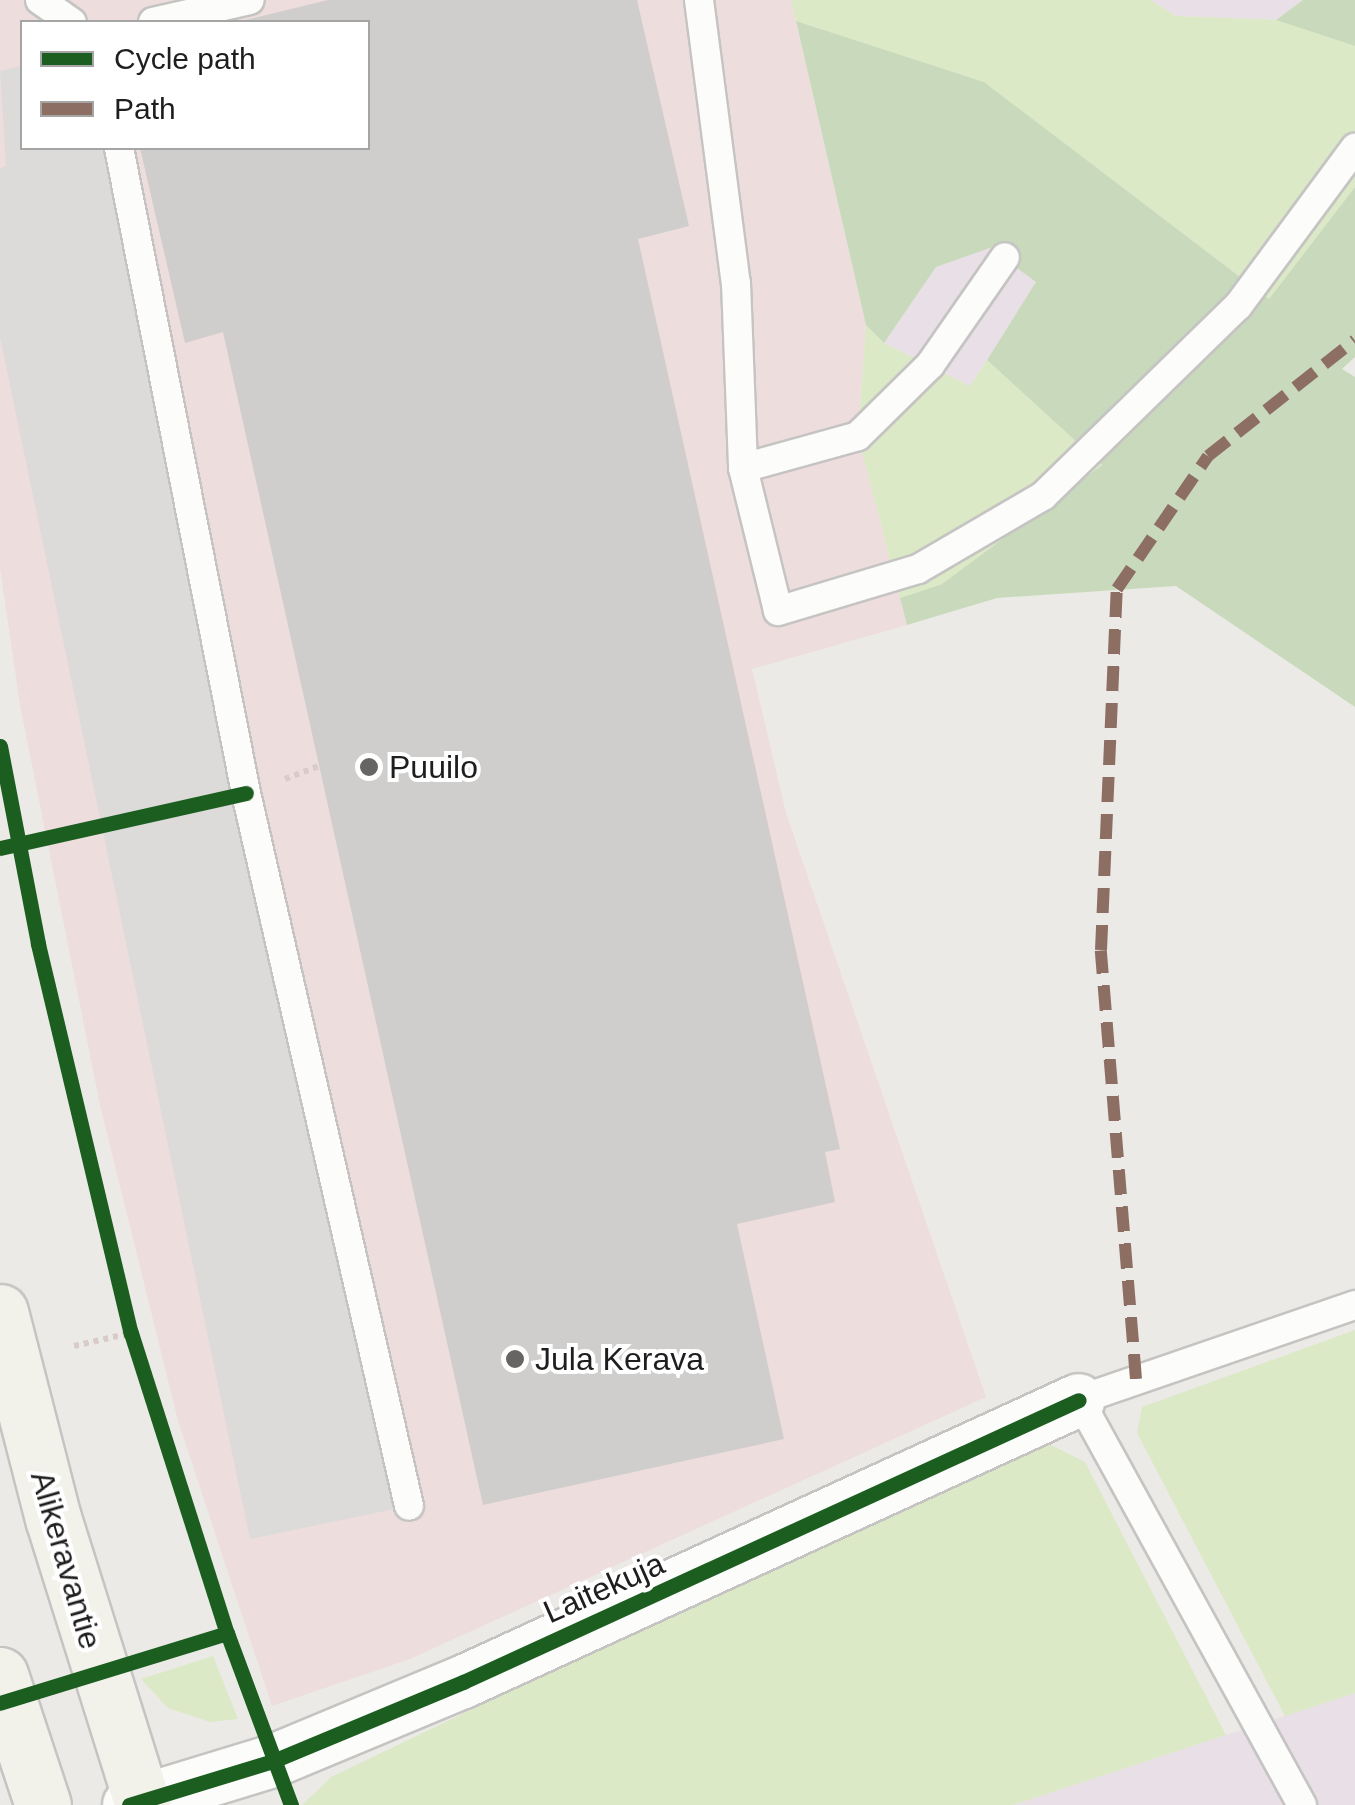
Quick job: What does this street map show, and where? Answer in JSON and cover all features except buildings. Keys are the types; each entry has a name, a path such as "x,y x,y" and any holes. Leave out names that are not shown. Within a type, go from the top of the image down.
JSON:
{"street":[{"name":"Alikeravantie","path":"0,1312 53,1518 138,1804"},
{"name":"Laitekuja","path":"138,1804 272,1761 463,1682 1079,1400"},
{"path":"0,1674 43,1805"}],"lane":[{"path":"40,0 69,20"},
{"path":"162,20 250,0"},
{"path":"698,0 736,283 743,468 778,611 918,570 1043,496 1238,306 1355,148"},
{"path":"119,150 246,793 409,1506"},
{"path":"743,468 858,436 930,366 1005,257"},
{"path":"1302,1805 1079,1400 1355,1306"}],"path":[{"path":"127,1314 138,1352"},
{"path":"74,1346 132,1333"}],"shaded area":[{"path":"0,0 791,0 866,325 858,436 907,625 752,669 786,813 986,1397 410,1659 272,1706 178,1421 100,1105 20,705 0,568"},
{"path":"1151,0 1303,0 1276,20 1176,16"},
{"path":"20,66 20,150 108,150 409,1506 250,1539 0,337 0,168 6,166 0,71"},
{"path":"989,248 1037,282 970,386 884,343 936,267"},
{"path":"1355,1693 1355,1805 1013,1805 1226,1735"}],"green space":[{"path":"791,0 1151,0 1176,16 1276,20 1355,46 1355,187 1269,299 984,82 796,21"},
{"path":"1303,0 1355,0 1355,46 1276,20"},
{"path":"796,21 984,82 1269,299 1355,187 1355,357 1342,369 1355,377 1355,707 1176,586 997,598 907,625 900,598 942,584 1102,465 987,360 1036,282 990,248 936,267 884,343 866,325"},
{"path":"866,325 884,343 970,386 987,360 1102,465 942,584 900,598 858,436"},
{"path":"1355,1330 1355,1693 1285,1716 1137,1433 1142,1407"},
{"path":"1049,1444 1085,1462 1226,1735 1013,1805 302,1805 331,1777 1006,1453"},
{"path":"213,1656 238,1719 210,1722 168,1708 141,1679"}],"marked path":[{"path":"1136,1379 1101,950 1117,589 1208,456 1355,340"}],"cycle path":[{"path":"0,746 38,944 131,1333 227,1633 0,1703"},
{"path":"0,848 246,793"},
{"path":"129,1805 273,1761 463,1682 1079,1400"},
{"path":"227,1633 291,1805"}],"place":[{"name":"Puuilo","path":"369,767"},
{"name":"Jula Kerava","path":"515,1359"}]}
